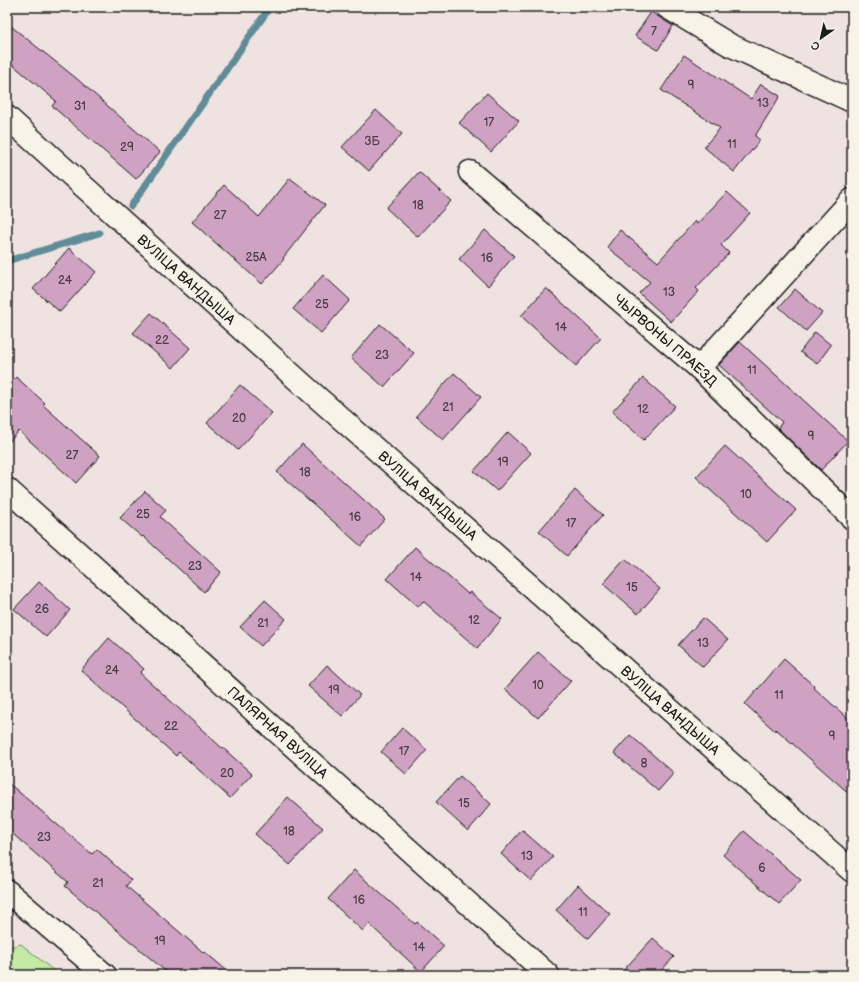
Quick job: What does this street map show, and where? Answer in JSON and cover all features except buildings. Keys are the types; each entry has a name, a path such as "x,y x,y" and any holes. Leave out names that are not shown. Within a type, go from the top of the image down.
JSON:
{"street":[{"path":"667,7 730,45 852,101"},
{"name":"ВУЛІЦА ВАНДЫША","path":"7,117 300,384 852,871"},
{"name":"ЧЫРВОНЫ ПРАЕЗД","path":"470,172 699,368 852,518"},
{"path":"699,368 852,200"},
{"name":"ПАЛЯРНАЯ ВУЛІЦА","path":"7,489 548,975"},
{"path":"7,891 105,975"}],"green space":[{"path":"21,944 59,975 7,975 7,948"}],"waterway":[{"path":"131,206 270,7"},
{"path":"7,261 99,233"}]}
